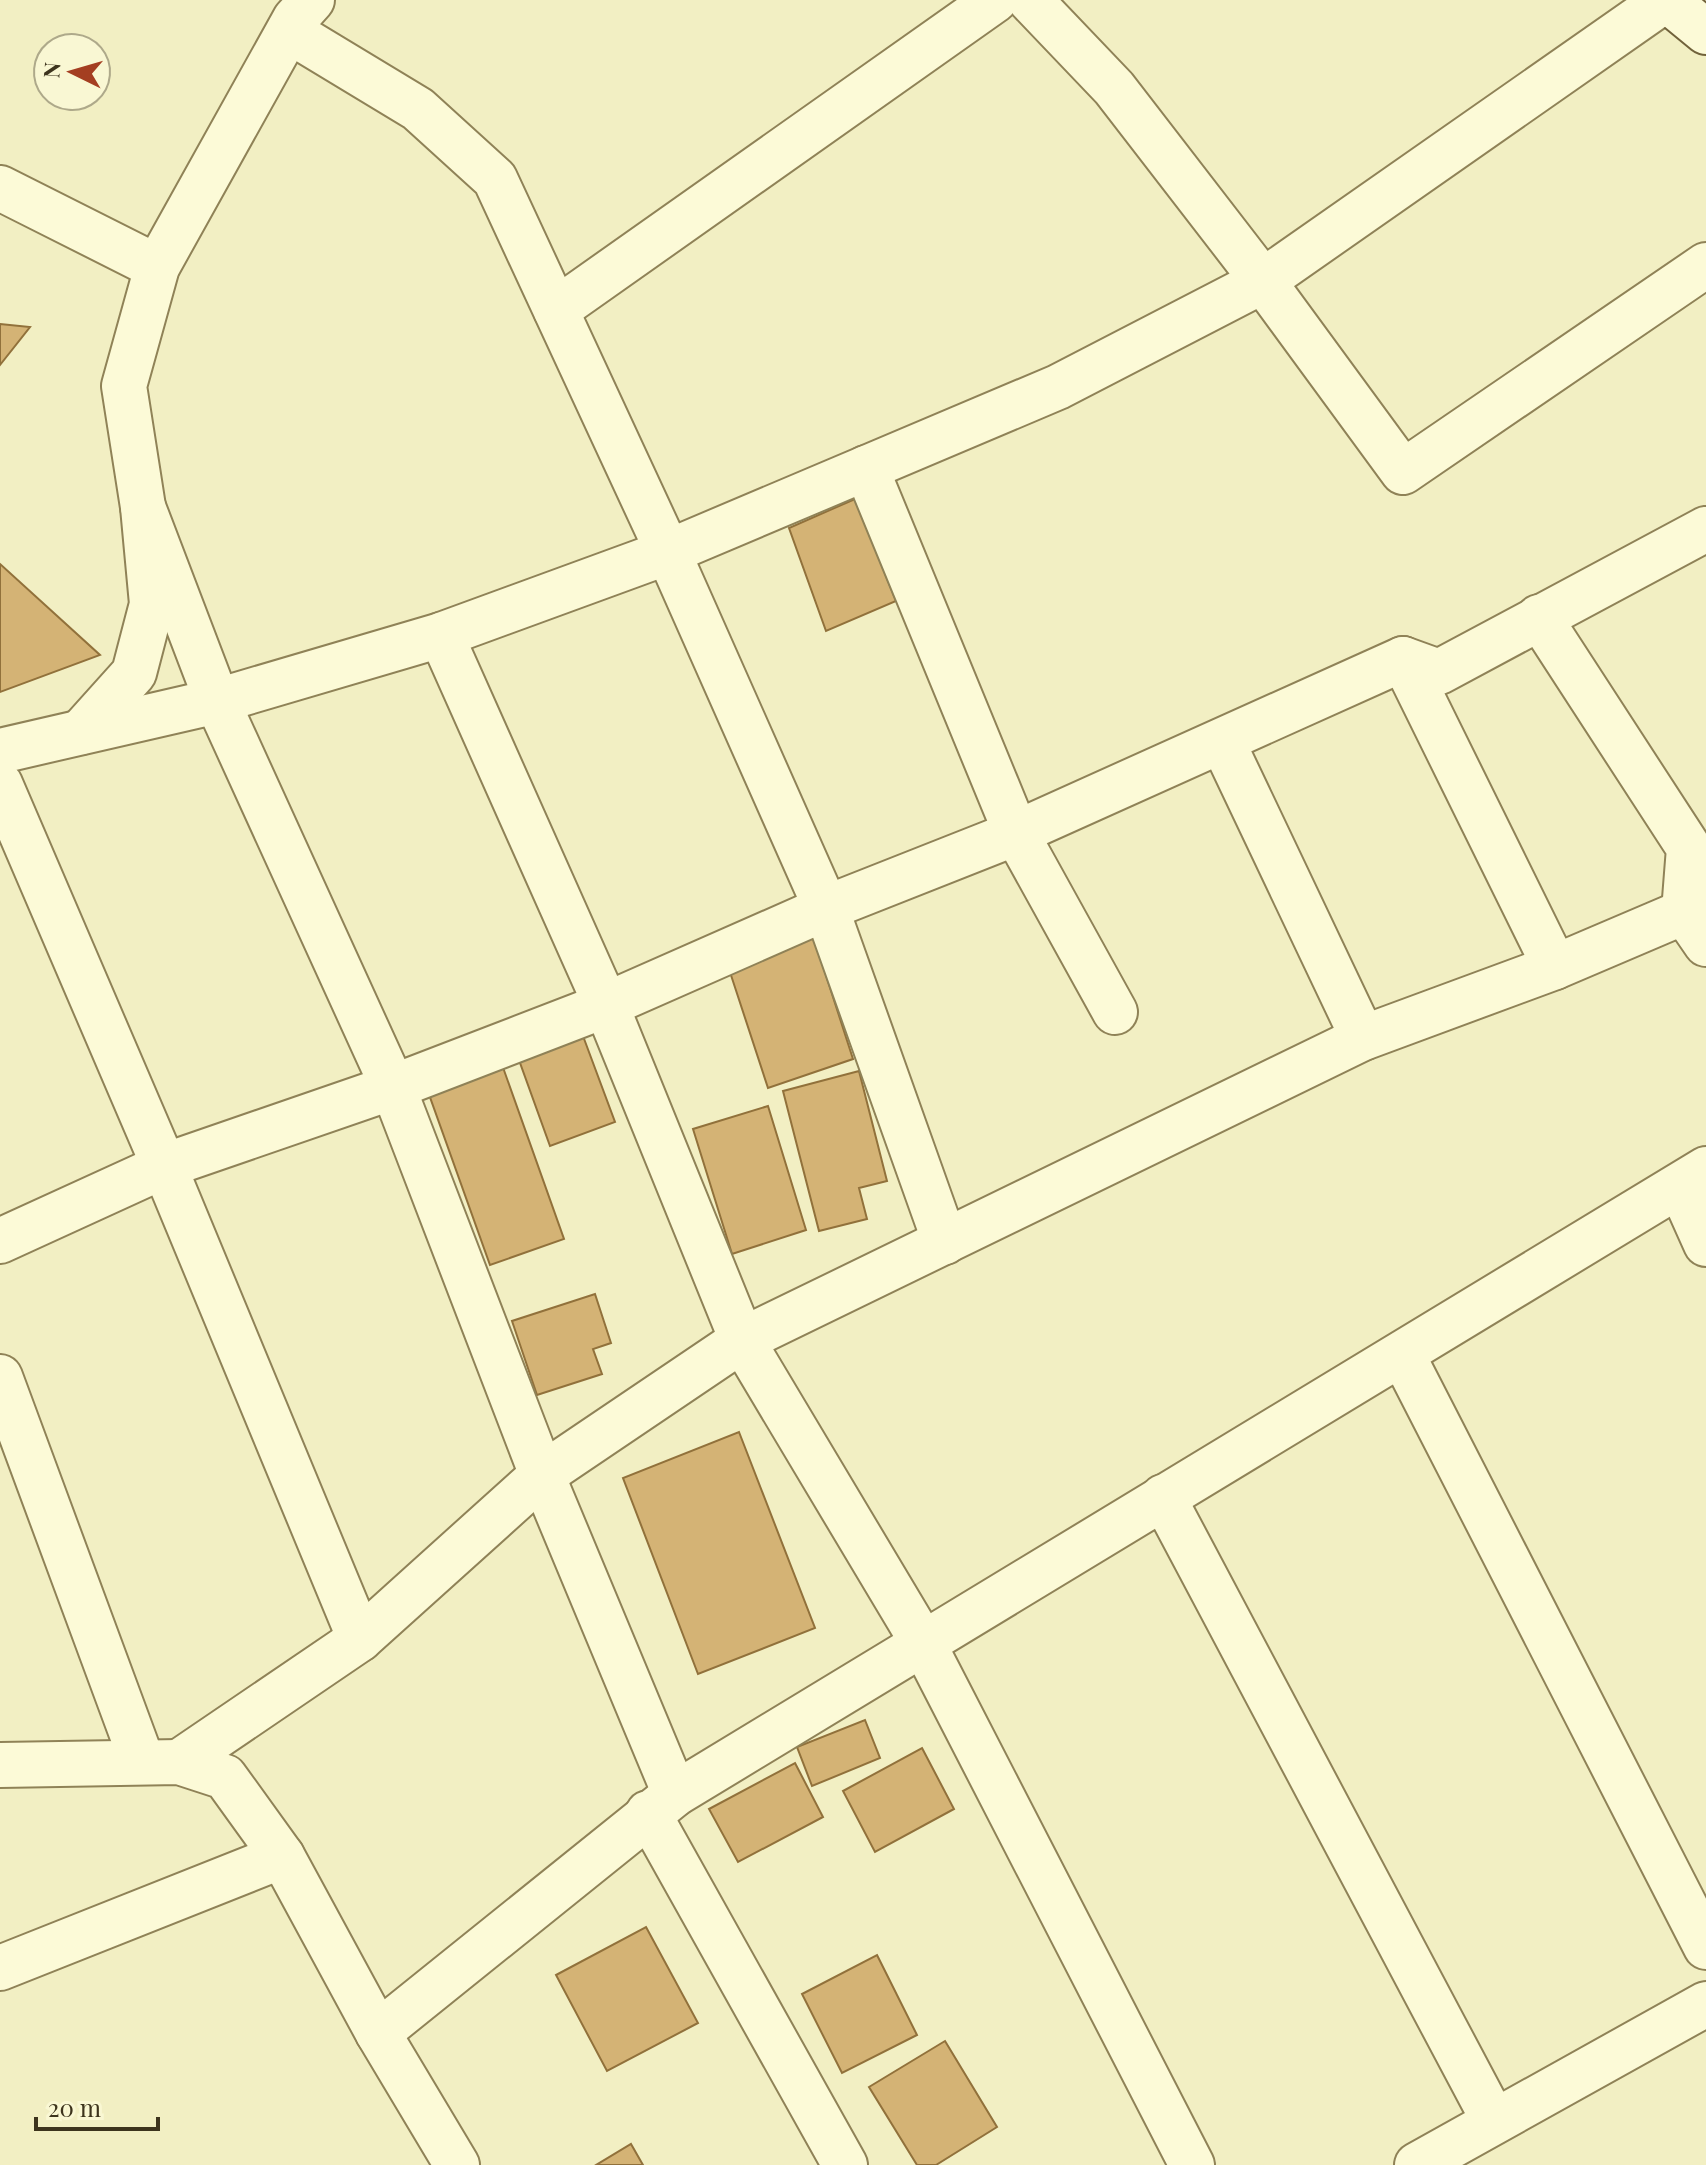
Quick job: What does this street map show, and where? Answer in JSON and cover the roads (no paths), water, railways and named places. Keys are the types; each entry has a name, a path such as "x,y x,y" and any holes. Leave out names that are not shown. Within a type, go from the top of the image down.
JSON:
{"street":[{"path":"556,310 995,0"},
{"path":"1030,0 1114,88 1263,281 1403,472 1706,265"},
{"path":"0,751 217,701 441,635 668,552 1058,387 1263,281 1666,0 1706,32"},
{"path":"81,732 134,673 152,604 143,507 124,386 157,267 300,15 418,109 495,179 668,552 826,908 945,1242"},
{"path":"0,188 157,267"},
{"path":"866,468 1016,833 1115,1012"},
{"path":"143,507 217,701 393,1087 542,1475 662,1804 845,2165"},
{"path":"0,1241 164,1166 393,1087 606,1005 826,908 1016,833 1403,659 1439,672 1706,529"},
{"path":"160,1762 360,1639 542,1475 742,1340 1363,1038 1555,967 1695,928 1698,842 1539,617"},
{"path":"441,635 606,1005 742,1340 923,1643 1192,2165"},
{"path":"1403,659 1555,967"},
{"path":"1222,741 1363,1038"},
{"path":"0,784 164,1166 360,1639"},
{"path":"378,2033 662,1804 1693,1178 1706,1244"},
{"path":"1402,1354 1706,1947"},
{"path":"0,1377 160,1762"},
{"path":"1163,1497 1494,2121"},
{"path":"0,1765 160,1762 225,1777 282,1856 378,2033 457,2165"},
{"path":"0,1968 282,1856"},
{"path":"1417,2165 1706,2004"}]}
